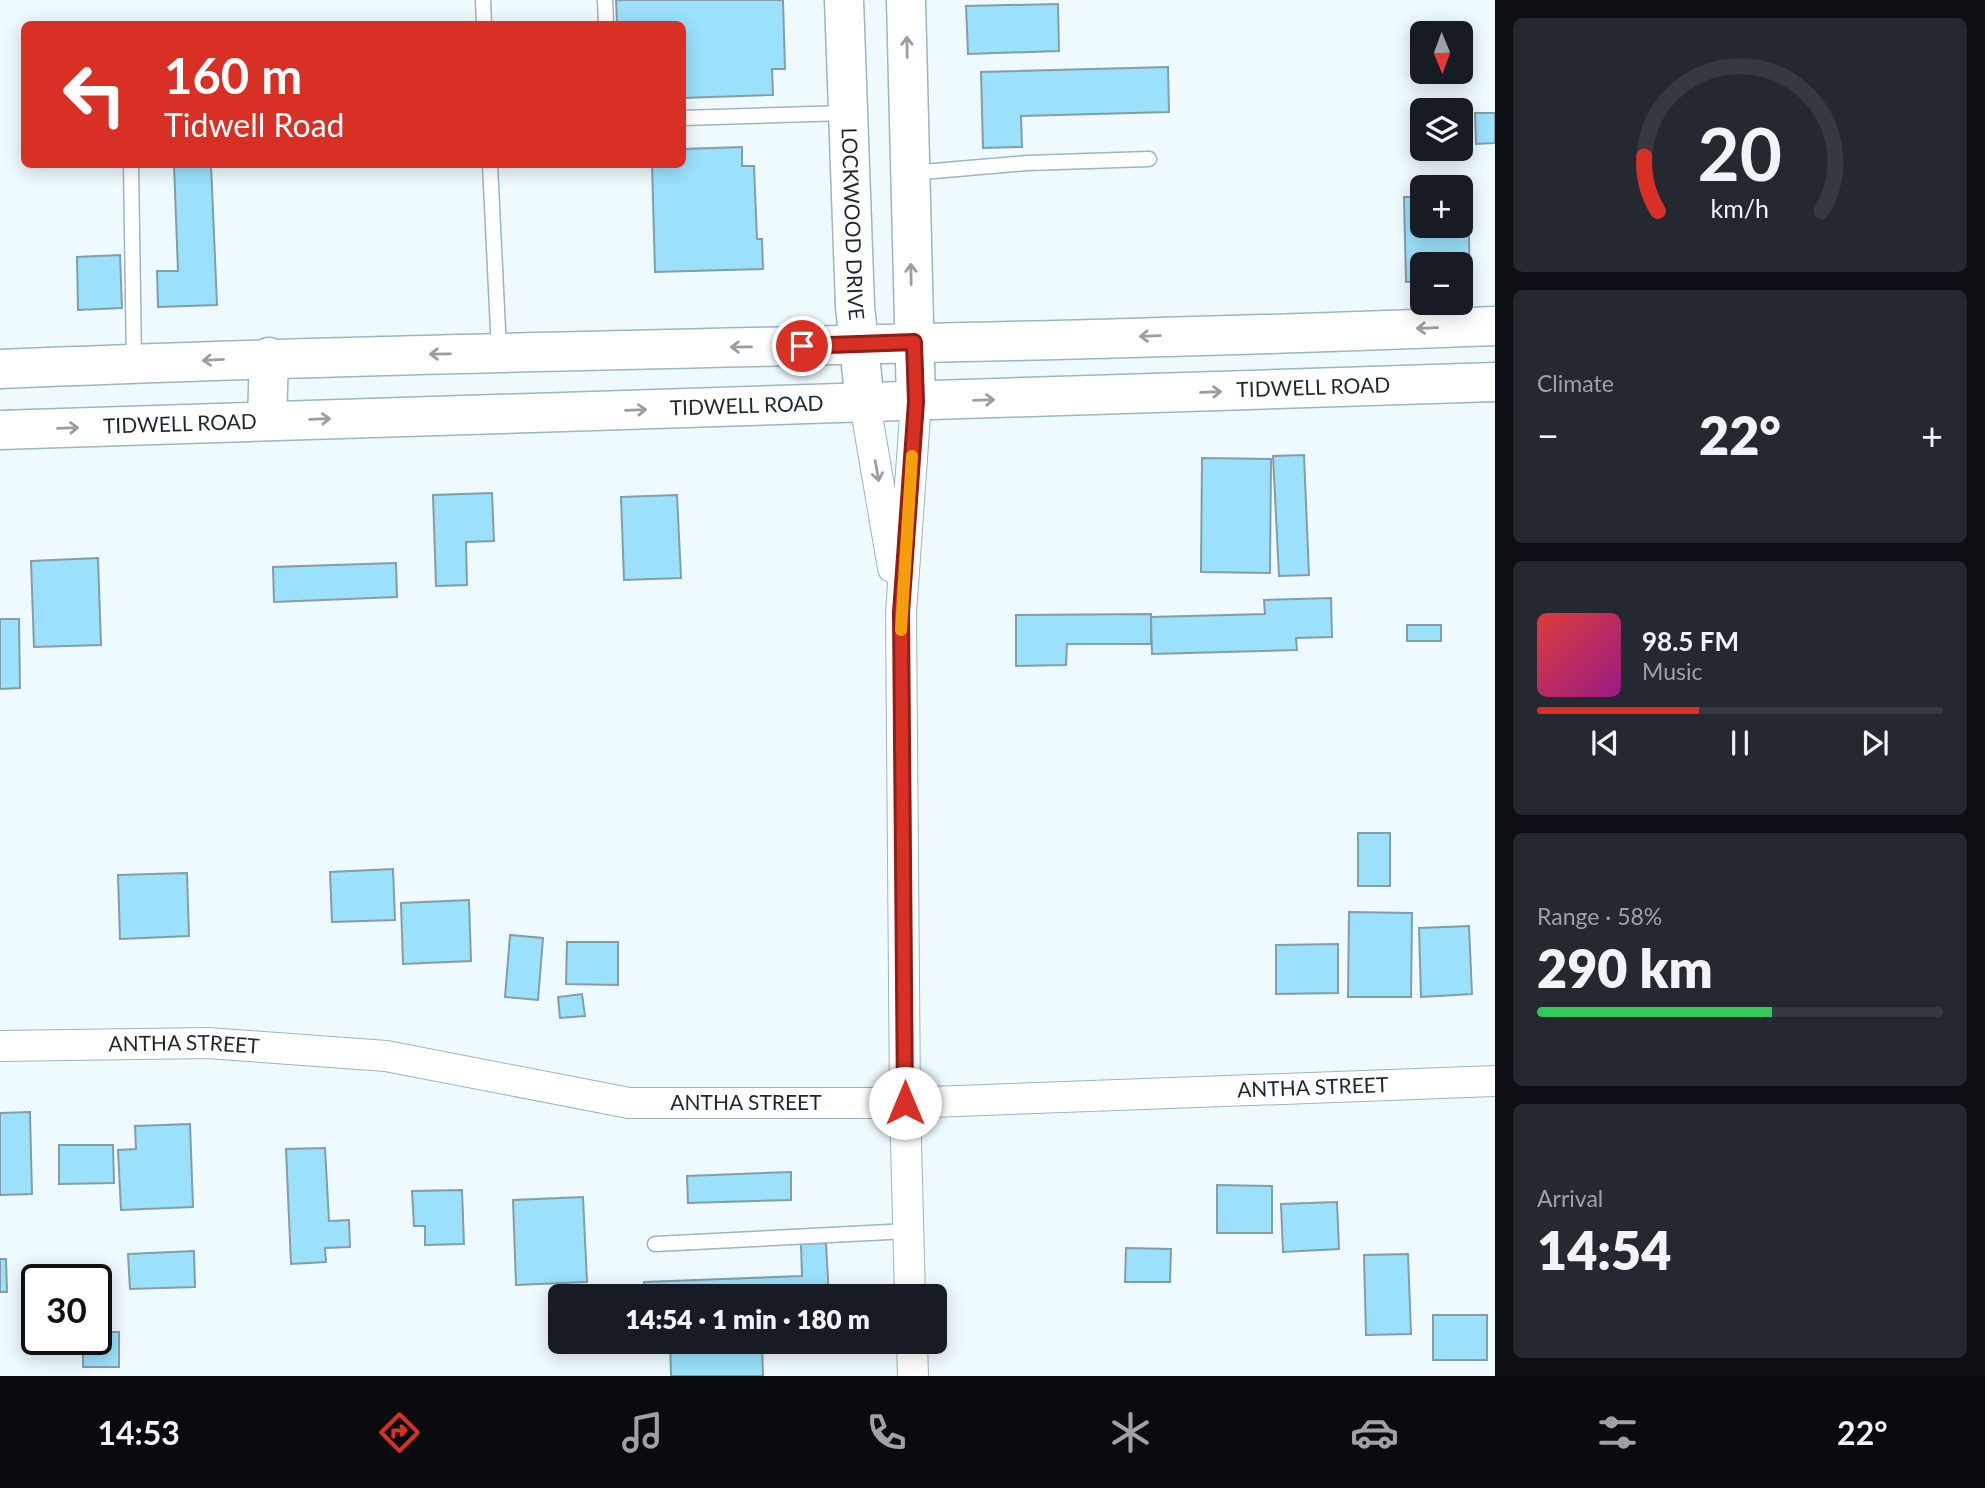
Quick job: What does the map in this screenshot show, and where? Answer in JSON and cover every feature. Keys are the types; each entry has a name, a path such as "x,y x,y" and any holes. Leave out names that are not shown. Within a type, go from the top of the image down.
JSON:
{"main road":[{"name":"LOCKWOOD DRIVE","path":"844,0 858,344 865,404"},
{"name":"LOCKWOOD DRIVE","path":"906,0 916,402"},
{"path":"0,369 269,357 1480,326 1481,383"},
{"path":"267,420 269,357"},
{"name":"TIDWELL ROAD","path":"0,430 1481,383"}],"street":[{"name":"LOCKWOOD DRIVE","path":"910,1284 905,1103 901,613 916,402"},
{"name":"LOCKWOOD DRIVE","path":"865,404 901,613"},
{"name":"ANTHA STREET","path":"0,1046 207,1043 386,1056 629,1103 905,1103 1495,1081"},
{"path":"912,1354 913,1376"}],"lane":[{"path":"483,0 484,21"},
{"path":"605,0 606,21"},
{"path":"686,118 847,113"},
{"path":"909,173 1027,163 1149,159"},
{"path":"131,168 134,363"},
{"path":"489,168 499,353"},
{"path":"655,1244 908,1231"}],"building":[{"path":"616,0 783,0 785,69 772,69 773,95 686,98 686,21 617,21"},
{"path":"1058,4 1059,51 968,54 966,6"},
{"path":"1168,67 1169,112 1021,116 1022,147 983,148 981,72"},
{"path":"1475,113 1495,113 1495,143 1476,144"},
{"path":"742,147 742,166 754,166 757,239 762,239 763,269 655,272 652,168 686,168 686,149"},
{"path":"174,168 211,168 217,305 158,307 157,271 178,271"},
{"path":"1404,197 1410,197 1410,238 1469,238 1469,252 1410,252 1410,282 1406,282"},
{"path":"120,255 122,308 78,310 77,257"},
{"path":"1304,455 1309,575 1279,576 1273,456"},
{"path":"1202,458 1271,459 1270,573 1201,572"},
{"path":"492,493 494,541 466,542 467,585 436,586 433,495"},
{"path":"677,495 681,578 624,580 621,497"},
{"path":"98,558 101,645 34,647 31,561"},
{"path":"396,563 397,597 274,602 273,567"},
{"path":"1331,598 1332,637 1296,638 1297,650 1152,654 1151,617 1265,614 1264,600"},
{"path":"1151,614 1151,644 1067,644 1066,665 1016,666 1016,615"},
{"path":"0,619 19,619 20,688 0,689"},
{"path":"1407,625 1441,625 1441,641 1407,641"},
{"path":"1358,833 1390,833 1390,886 1358,886"},
{"path":"393,869 395,920 332,922 330,872"},
{"path":"187,873 189,936 120,939 118,875"},
{"path":"469,900 471,961 403,964 401,903"},
{"path":"1349,912 1412,913 1411,997 1348,997"},
{"path":"1469,926 1472,994 1421,997 1419,928"},
{"path":"510,935 543,938 538,1000 505,997"},
{"path":"567,942 618,942 618,985 566,984"},
{"path":"1338,944 1338,993 1276,994 1276,945"},
{"path":"582,994 585,1016 560,1018 558,997"},
{"path":"30,1112 32,1194 0,1195 0,1113"},
{"path":"190,1124 193,1207 121,1210 118,1150 136,1149 135,1126"},
{"path":"59,1145 113,1145 114,1183 59,1184"},
{"path":"325,1148 329,1221 349,1220 350,1247 325,1248 326,1262 291,1264 286,1149"},
{"path":"791,1172 791,1200 688,1203 687,1176"},
{"path":"1217,1185 1272,1186 1272,1233 1217,1233"},
{"path":"462,1190 464,1244 425,1245 425,1226 414,1226 412,1191"},
{"path":"583,1197 587,1282 516,1285 513,1200"},
{"path":"1337,1202 1339,1249 1283,1252 1281,1204"},
{"path":"826,1243 828,1284 644,1284 802,1276 801,1244"},
{"path":"1126,1248 1171,1249 1170,1282 1125,1282"},
{"path":"194,1251 195,1287 130,1289 128,1254"},
{"path":"1408,1254 1411,1334 1366,1335 1364,1255"},
{"path":"0,1259 6,1259 7,1292 0,1292"},
{"path":"1433,1315 1487,1315 1487,1360 1433,1360"},
{"path":"112,1332 119,1332 119,1367 83,1367 83,1355 112,1355"},
{"path":"670,1354 762,1354 763,1376 671,1376"}],"slow traffic":[{"path":"901,630 912,456"}],"route":[{"path":"802,346 914,342 916,402 901,613 905,1103"}]}
